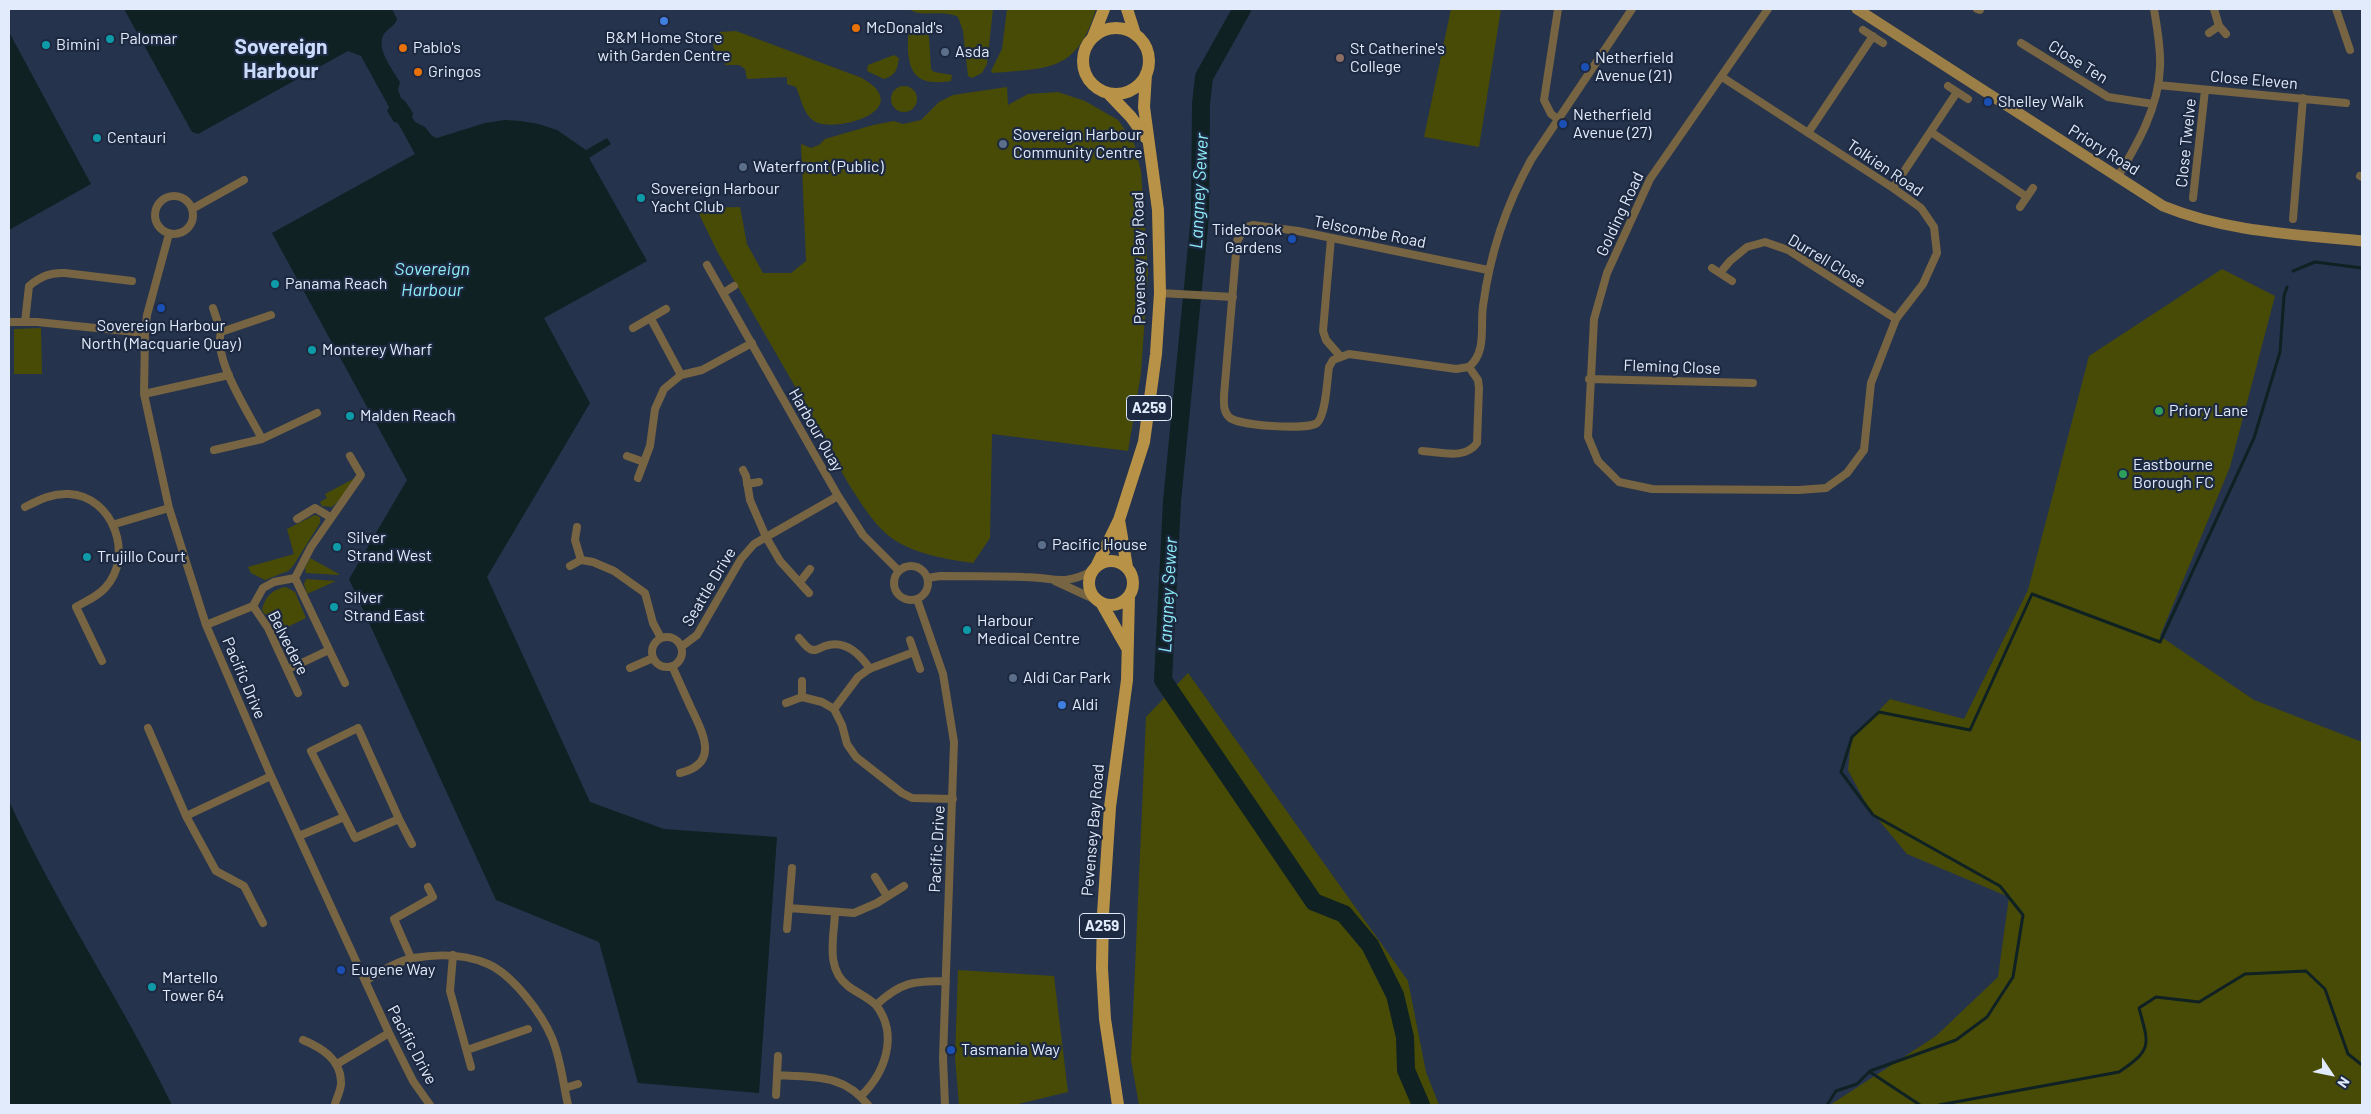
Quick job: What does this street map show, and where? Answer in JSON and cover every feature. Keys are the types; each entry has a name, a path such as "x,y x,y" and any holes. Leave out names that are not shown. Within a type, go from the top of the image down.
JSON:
{"main road":[{"path":"1104,9 1093,37 1083,55 1085,72 1094,86 1109,94 1130,91 1138,85 1146,74 1149,59 1147,49 1135,34 1127,9"},
{"path":"1093,37 1105,30 1115,28 1126,29 1135,34"},
{"name":"Pevensey Bay Road","path":"1094,568 1119,520 1144,442 1156,354 1160,293 1158,210 1147,140 1144,105 1146,74"},
{"name":"Pevensey Bay Road","path":"1109,94 1132,117 1147,140"},
{"name":"Pevensey Bay Road","path":"1119,520 1127,567"},
{"path":"1109,561 1115,561 1127,567 1133,581 1129,596 1117,605 1098,601 1088,586 1094,568 1109,561"},
{"name":"Pevensey Bay Road","path":"1118,1105 1105,1019 1102,932 1110,807 1127,680 1126,648 1129,596"},
{"name":"Pevensey Bay Road","path":"1098,601 1126,648"}],"street":[{"path":"1558,9 1544,100 1551,114 1558,119"},
{"path":"1160,293 1232,297 1224,410 1230,418 1242,423 1302,427 1318,422 1323,414 1329,366 1340,356 1349,354 1456,369 1470,367 1475,362 1481,349 1482,309 1495,241 1516,186 1530,160 1632,9"},
{"name":"Golding Road","path":"1598,461 1588,437 1590,379 1594,318 1607,273 1650,180 1768,9"},
{"name":"Priory Road","path":"1857,9 2163,206 2214,223 2284,235 2362,242"},
{"path":"2117,178 2139,142 2158,85 2159,40 2154,9"},
{"path":"2214,9 2219,26 2226,34"},
{"path":"2336,9 2350,50"},
{"path":"2209,33 2219,26"},
{"path":"1863,30 1883,43"},
{"path":"1808,133 1873,36"},
{"name":"Close Ten","path":"2021,44 2108,97 2152,104"},
{"name":"Tolkien Road","path":"1598,461 1619,482 1652,489 1799,490 1826,488 1847,474 1864,450 1871,383 1896,319 1924,284 1937,253 1934,227 1921,208 1722,77"},
{"name":"Close Eleven","path":"2158,85 2346,102"},
{"path":"1948,86 1968,100"},
{"name":"Close Twelve","path":"2193,198 2205,90"},
{"path":"1893,188 1957,92"},
{"path":"2293,218 2303,98"},
{"path":"1930,132 2027,197"},
{"path":"192,209 244,180"},
{"path":"2020,207 2033,188"},
{"path":"178,196 189,203 192,209 192,220 186,230 175,234 169,234 159,227 154,215 158,203 166,197 178,196"},
{"name":"Telscombe Road","path":"1232,297 1237,241 1246,226 1253,225 1298,231 1488,270"},
{"name":"Pacific Drive","path":"169,234 147,315 144,394 169,508 206,625 271,776 389,1033 413,1081 430,1105"},
{"path":"1331,238 1323,331 1326,340 1340,356"},
{"name":"Durrell Close","path":"1720,273 1747,246 1766,242 1788,250 1896,319"},
{"name":"Harbour Quay","path":"707,265 838,496 863,535 898,570"},
{"path":"1712,268 1732,281"},
{"path":"25,322 29,286 40,277 55,272 132,281"},
{"path":"723,293 734,286"},
{"path":"213,308 221,332 218,342 229,375 262,439"},
{"path":"633,328 666,309"},
{"path":"221,332 271,315"},
{"path":"651,319 681,375"},
{"path":"9,322 145,333"},
{"path":"638,478 650,446 657,402 664,390 681,375 702,370 752,343"},
{"path":"1422,451 1465,454 1472,450 1477,443 1479,388 1478,380 1470,367"},
{"path":"144,394 229,375"},
{"name":"Fleming Close","path":"1590,379 1753,383"},
{"path":"214,450 262,439 317,413"},
{"path":"295,578 311,547 330,517 361,475 350,456"},
{"path":"628,456 644,462"},
{"path":"743,470 756,519 780,561 809,593"},
{"path":"747,484 759,482"},
{"path":"25,508 49,496 71,494 84,498 94,504 114,524 119,546 118,562 113,577 95,597 76,606 102,661"},
{"name":"Seattle Drive","path":"681,647 697,635 746,552 766,537 838,496"},
{"path":"114,524 169,508"},
{"path":"296,519 315,508 330,517"},
{"path":"577,527 575,540 581,560"},
{"path":"570,566 581,560 593,562 614,571 645,593 652,623 662,638"},
{"path":"909,565 915,566 925,573 928,578 926,591 917,599 906,600 895,590 893,580 898,570 909,565"},
{"path":"928,578 940,576 1030,577 1055,581 1078,579 1094,568"},
{"path":"800,582 810,569"},
{"path":"206,625 253,606 263,588 274,582 295,578"},
{"path":"295,578 345,683"},
{"path":"1055,581 1098,601"},
{"name":"Pacific Drive","path":"917,599 943,674 953,726 953,799 943,1058 945,1105"},
{"name":"Belvedere","path":"253,606 268,628 298,694"},
{"path":"662,638 672,638 681,647 681,658 672,666 661,666 653,658 653,647 662,638"},
{"path":"799,638 810,649 816,650 829,645 847,647 863,658 870,668"},
{"path":"910,640 920,669"},
{"path":"293,667 329,650"},
{"path":"834,709 858,677 870,668 914,652"},
{"path":"630,668 653,658"},
{"path":"672,666 706,744 701,761 689,770 680,772"},
{"path":"802,681 802,697"},
{"path":"786,703 802,697 822,702 834,709 854,754 891,786 912,798 953,799"},
{"path":"148,728 186,816 216,871 244,886 263,923"},
{"path":"399,819 355,838 311,750 358,728 412,844"},
{"path":"186,816 271,776"},
{"path":"299,836 344,817"},
{"path":"787,929 792,868"},
{"path":"876,877 887,896"},
{"path":"411,958 394,919 433,897 428,886"},
{"path":"789,908 854,913 904,886"},
{"path":"835,913 832,954 835,970 849,987 865,995 876,1005 887,1027 888,1047 877,1079 861,1096"},
{"path":"365,981 411,958 453,955 489,964 510,981 532,1005 553,1040 568,1105"},
{"path":"453,955 450,991 471,1067"},
{"path":"876,1005 901,986 917,981 946,982"},
{"path":"467,1050 528,1029"},
{"path":"337,1064 389,1033"},
{"path":"304,1040 320,1047 337,1064 342,1082 335,1104"},
{"path":"776,1095 778,1056"},
{"path":"777,1075 836,1080 861,1096 868,1105"},
{"path":"564,1088 578,1084"}],"shaded area":[{"path":"910,9 993,9 987,64 982,73 972,78 968,76 963,31 958,17 945,14 919,13"},
{"path":"1007,9 1096,9 1080,44 1070,55 1059,62 1031,70 993,73 991,71 1002,49"},
{"path":"1451,9 1501,9 1479,147 1424,137"},
{"path":"912,25 926,29 929,37 931,69 934,72 952,75 951,81 926,81 915,74 909,61 908,51 909,34"},
{"path":"736,31 862,78 877,90 881,100 878,108 870,115 846,123 833,125 814,121 807,114 796,87 787,84 787,77 747,79 745,69 739,65 725,65 724,53 714,52 713,38 720,32"},
{"path":"894,55 899,58 897,69 891,76 884,79 867,71 868,65"},
{"path":"904,86 913,90 917,99 913,108 904,112 895,108 891,99 895,90"},
{"path":"1007,87 1008,105 1028,94 1058,92 1085,101 1118,120 1134,143 1141,171 1148,272 1141,373 1128,451 992,434 990,538 973,563 942,558 912,549 893,539 881,529 870,515 836,462 717,251 699,214 701,208 740,207 747,244 763,273 791,273 806,261 801,144 811,148 819,145 825,139 873,125 894,121 903,124 921,120 939,102 953,95"},
{"path":"2222,269 2275,296 2230,467 2160,636 2254,700 2362,742 2362,1105 1830,1105 1936,1036 1998,977 2009,897 1907,854 1867,806 1848,770 1851,740 1890,699 1964,719 2028,590 2089,356"},
{"path":"41,328 42,374 14,374 14,329"},
{"path":"355,478 332,507 322,506 320,502 327,498 325,494"},
{"path":"315,515 320,517 320,523 288,571 265,580 251,573 248,567 294,554 287,529"},
{"path":"310,558 339,575 306,573 305,568"},
{"path":"306,579 336,581 307,594 304,584"},
{"path":"286,587 295,592 306,618 275,633 275,624 283,619 280,613 268,616 262,610 267,598 273,592"},
{"path":"1188,673 1408,981 1426,1072 1439,1105 1139,1105 1131,1060 1146,717"},
{"path":"958,970 1054,976 1068,1092 1014,1105 959,1105 955,1058"}],"water":[{"name":"Sovereign Harbour","path":"124,9 392,9 397,19 384,34 382,40 383,52 400,82 398,90 401,98 413,113 412,117 415,122 425,127 432,136 437,138 485,123 505,120 539,124 557,130 586,150 607,138 611,144 589,158 647,261 544,318 590,403 487,577 590,802 664,829 777,837 759,1093 638,1083 599,942 496,900 349,579 407,480 272,233 415,154 398,123 394,122 387,111 389,107 361,56 348,51 198,134 192,132"},
{"path":"9,32 91,184 9,230"},
{"path":"9,801 68,916 153,1067 172,1105 9,1105"}],"waterway":[{"name":"Langney Sewer","path":"1242,9 1204,77 1201,104 1200,216 1172,501 1163,680 1314,902 1344,914 1370,945 1395,995 1405,1037 1406,1070 1421,1105"},
{"path":"2293,271 2315,262 2362,268"},
{"path":"1827,1105 1836,1091 1857,1084 1870,1071 1956,1040 1987,1017 2013,977 2023,915 2000,886 1873,815 1841,772 1852,737 1879,712 1970,730 2032,594 2160,642 2254,438 2280,352 2284,296 2287,287"},
{"path":"1939,1105 2119,1072 2138,1058 2146,1045 2145,1030 2139,1008 2156,997 2199,1002 2245,974 2306,971 2325,989 2348,1054 2362,1065"},
{"path":"1870,1072 1920,1105"}],"place":[{"name":"B&M Home Store with Garden Centre","path":"664,21"},
{"name":"McDonald's","path":"856,28"},
{"name":"Palomar","path":"110,39"},
{"name":"Bimini","path":"46,45"},
{"name":"Pablo's","path":"403,48"},
{"name":"Asda","path":"945,52"},
{"name":"St Catherine's College","path":"1340,58"},
{"name":"Netherfield Avenue (21)","path":"1585,67"},
{"name":"Gringos","path":"418,72"},
{"name":"Shelley Walk","path":"1988,102"},
{"name":"Netherfield Avenue (27)","path":"1563,124"},
{"name":"Centauri","path":"97,138"},
{"name":"Sovereign Harbour Community Centre","path":"1003,144"},
{"name":"Waterfront (Public)","path":"743,167"},
{"name":"Sovereign Harbour Yacht Club","path":"641,198"},
{"name":"Tidebrook Gardens","path":"1292,239"},
{"name":"Panama Reach","path":"275,284"},
{"name":"Sovereign Harbour North (Macquarie Quay)","path":"161,308"},
{"name":"Monterey Wharf","path":"312,350"},
{"name":"Priory Lane","path":"2159,411"},
{"name":"Malden Reach","path":"350,416"},
{"name":"Eastbourne Borough FC","path":"2123,474"},
{"name":"Pacific House","path":"1042,545"},
{"name":"Silver Strand West","path":"337,547"},
{"name":"Trujillo Court","path":"87,557"},
{"name":"Silver Strand East","path":"334,607"},
{"name":"Harbour Medical Centre","path":"967,630"},
{"name":"Aldi Car Park","path":"1013,678"},
{"name":"Aldi","path":"1062,705"},
{"name":"Eugene Way","path":"341,970"},
{"name":"Martello Tower 64","path":"152,987"},
{"name":"Tasmania Way","path":"951,1050"}],"district":[{"name":"Sovereign Harbour","path":"281,59"}]}
